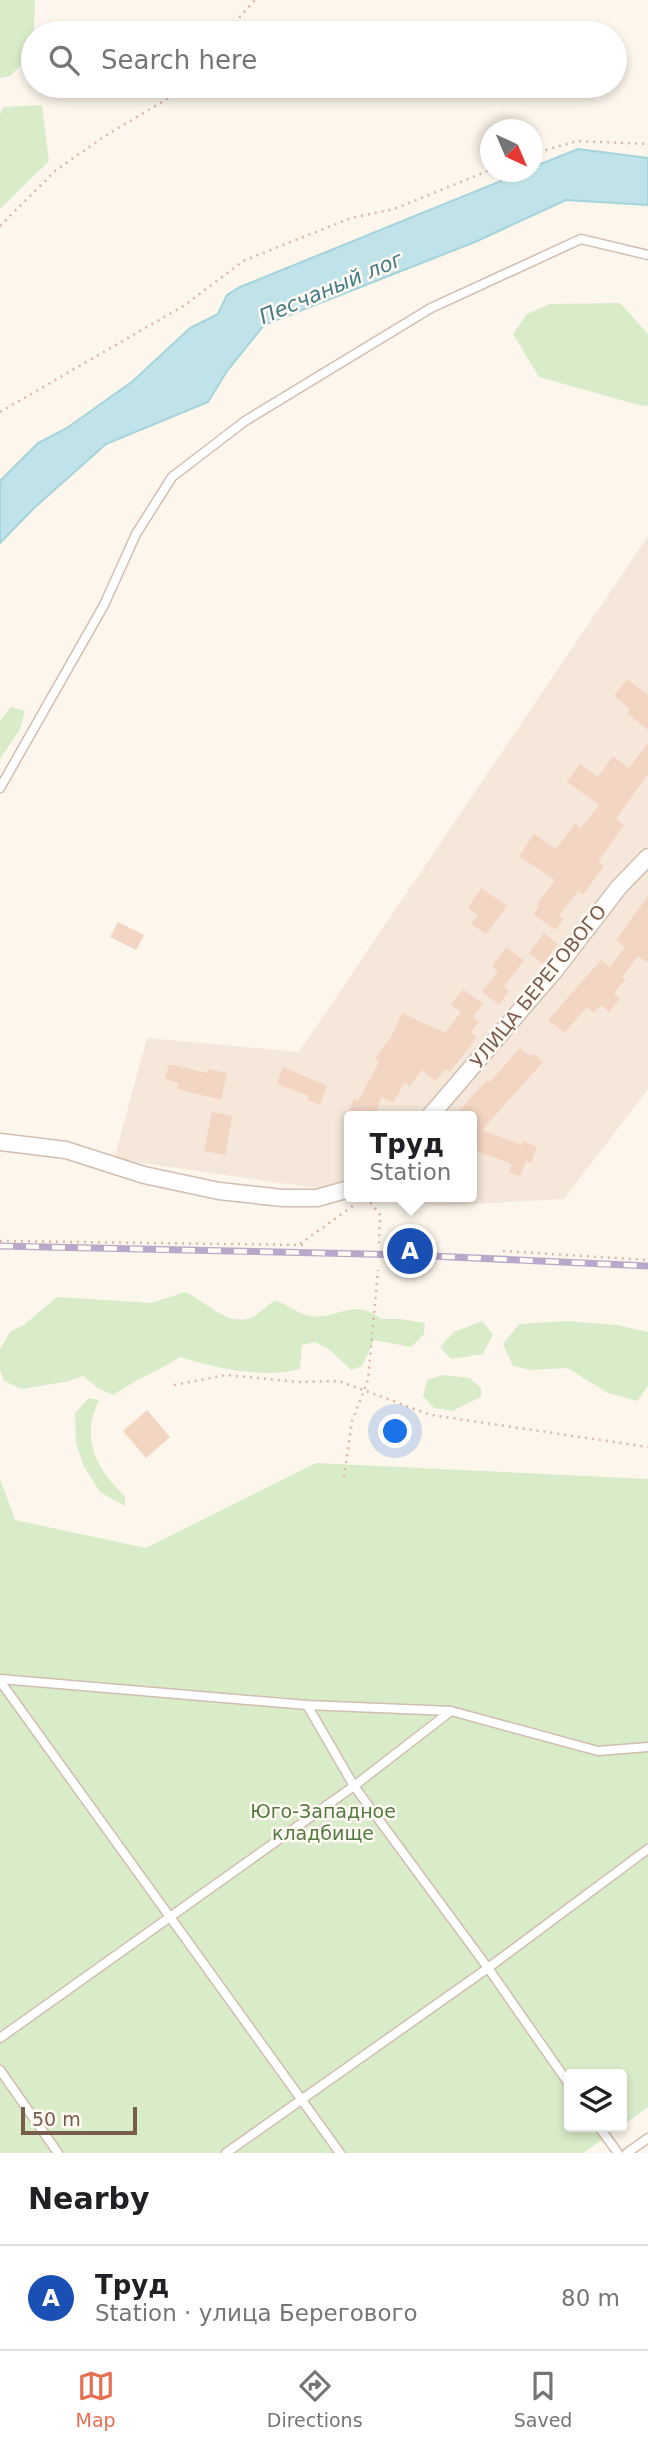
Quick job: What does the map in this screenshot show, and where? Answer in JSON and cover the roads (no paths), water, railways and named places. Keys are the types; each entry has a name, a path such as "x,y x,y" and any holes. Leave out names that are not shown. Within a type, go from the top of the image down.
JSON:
{"street":[{"name":"УЛИЦА БЕРЕГОВОГО","path":"434,1111 555,970 618,887 648,857"},
{"path":"0,1142 66,1150 144,1175 219,1191 283,1198 344,1196"}],"lane":[{"path":"0,788 104,605 136,534 172,477 245,421 431,308 581,239 648,255"},
{"path":"0,1680 307,1705 452,1711 598,1751 648,1747"},
{"path":"0,1680 340,2153"},
{"path":"307,1705 354,1786 564,2077"},
{"path":"0,2038 354,1786 452,1711"},
{"path":"226,2153 488,1968 648,1849"},
{"path":"0,2070 58,2153"},
{"path":"603,2132 618,2153"},
{"path":"627,2153 648,2138"}],"water":[{"name":"Песчаный лог","path":"578,149 648,158 648,205 566,200 475,242 264,325 227,371 208,402 106,444 34,508 0,543 0,481 38,443 67,428 133,381 190,328 218,314 227,295 240,287 498,182 543,182 543,163"}],"railway":[{"path":"0,1246 410,1255 648,1266"}],"place":[{"name":"Труд","path":"410,1251"}],"park label":[{"name":"Юго-Западное кладбище","path":"323,1822"}]}
